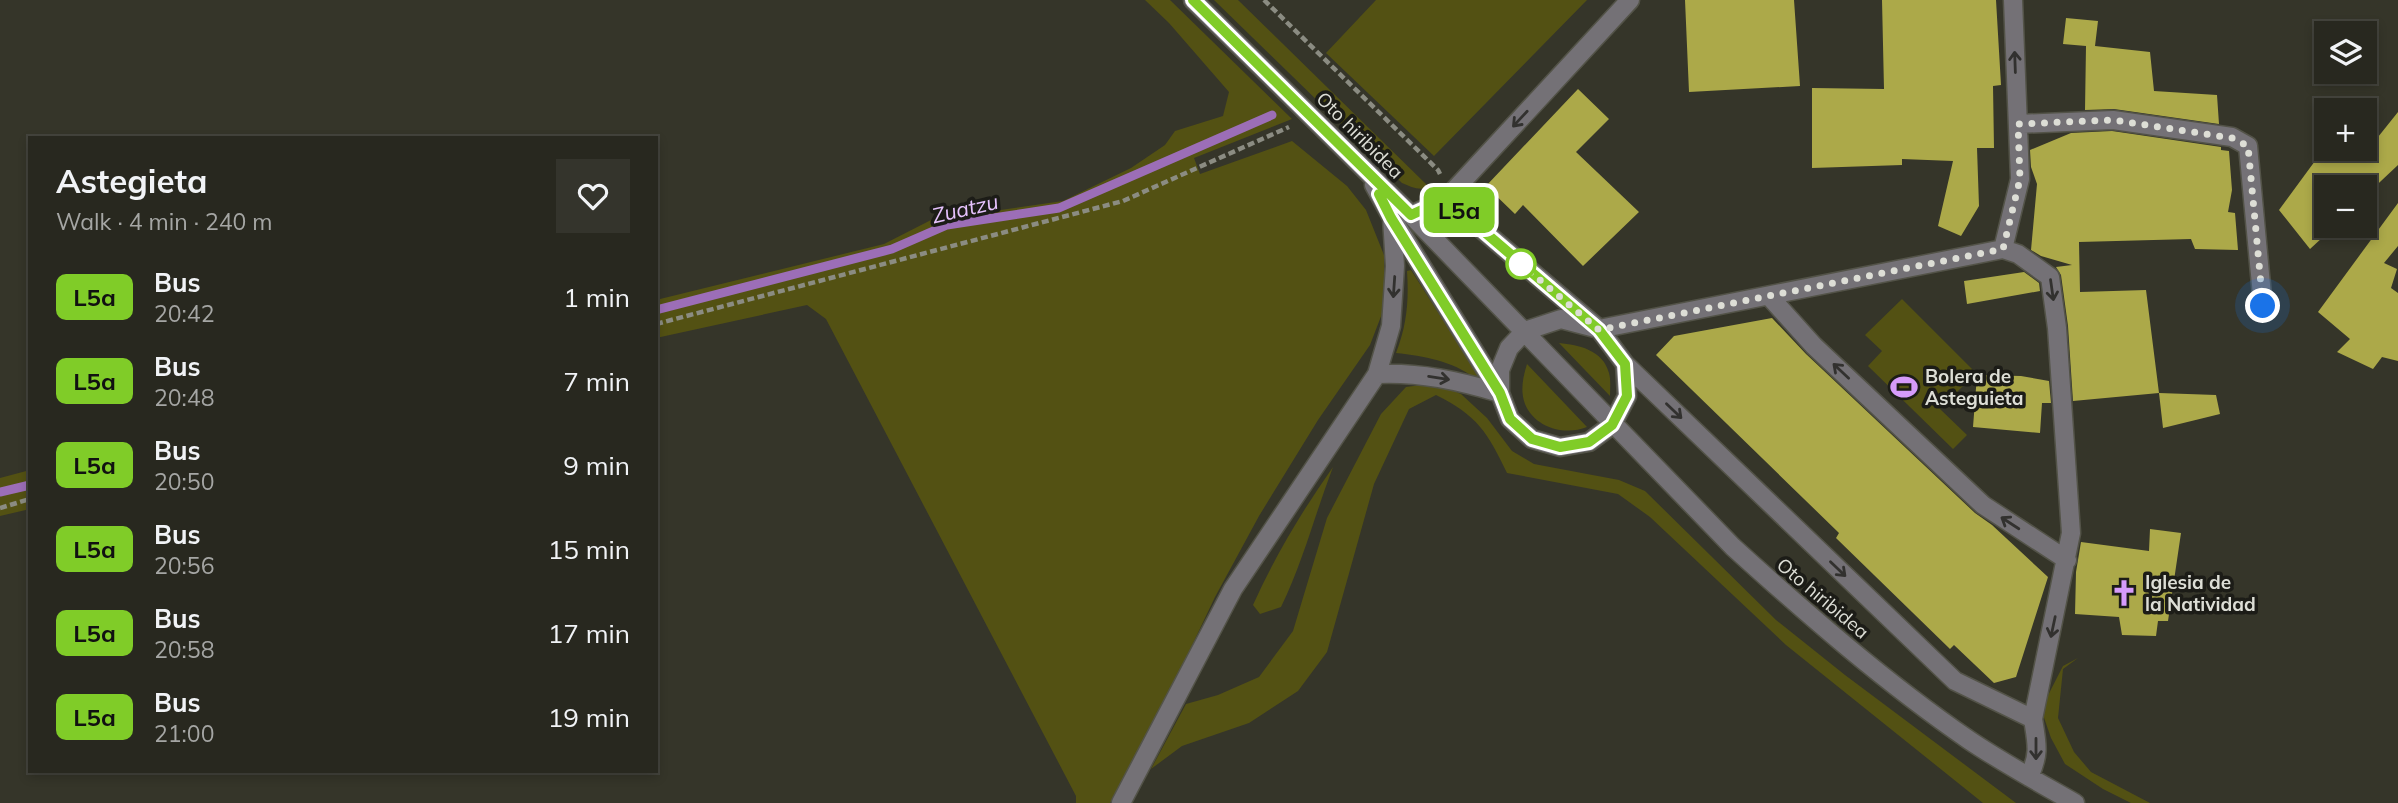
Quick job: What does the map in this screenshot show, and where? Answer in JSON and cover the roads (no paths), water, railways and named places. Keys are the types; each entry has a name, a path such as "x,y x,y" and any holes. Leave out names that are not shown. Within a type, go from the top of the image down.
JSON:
{"street":[{"name":"Oto hiribidea","path":"1193,0 1411,215 1733,547 1784,593 1920,705 1971,741 2076,803"},
{"path":"1411,215 1446,199 1630,0"},
{"path":"2003,249 2020,179 2013,0"},
{"path":"2018,124 2113,120 2232,138 2248,146 2263,306"},
{"path":"1366,170 1391,218 1500,393 1510,419 1532,439 1560,447 1589,442 1612,425 1627,396 1625,364"},
{"name":"Oto hiribidea","path":"1446,199 1599,330 1625,364 1955,681 2033,719"},
{"path":"1121,803 1233,589 1377,374 1391,326 1395,266 1391,218"},
{"path":"1500,393 1500,370 1509,348 1525,331 1562,319 1599,330 2003,249 2018,254 2050,277 2057,328 2071,533 2033,719 2038,748 2036,762 2029,777 2047,803"},
{"path":"1769,296 1814,346 1983,505 2067,560"},
{"path":"1377,374 1405,372 1450,379 1500,393"}],"waterway":[{"name":"Zuatzu","path":"658,309 892,249 947,225 1059,208 1272,115"},
{"name":"Zuatzu","path":"0,492 28,485"}],"place":[{"name":"Bolera de Asteguieta","path":"1904,387"},
{"name":"Iglesia de la Natividad","path":"2124,593"}]}
